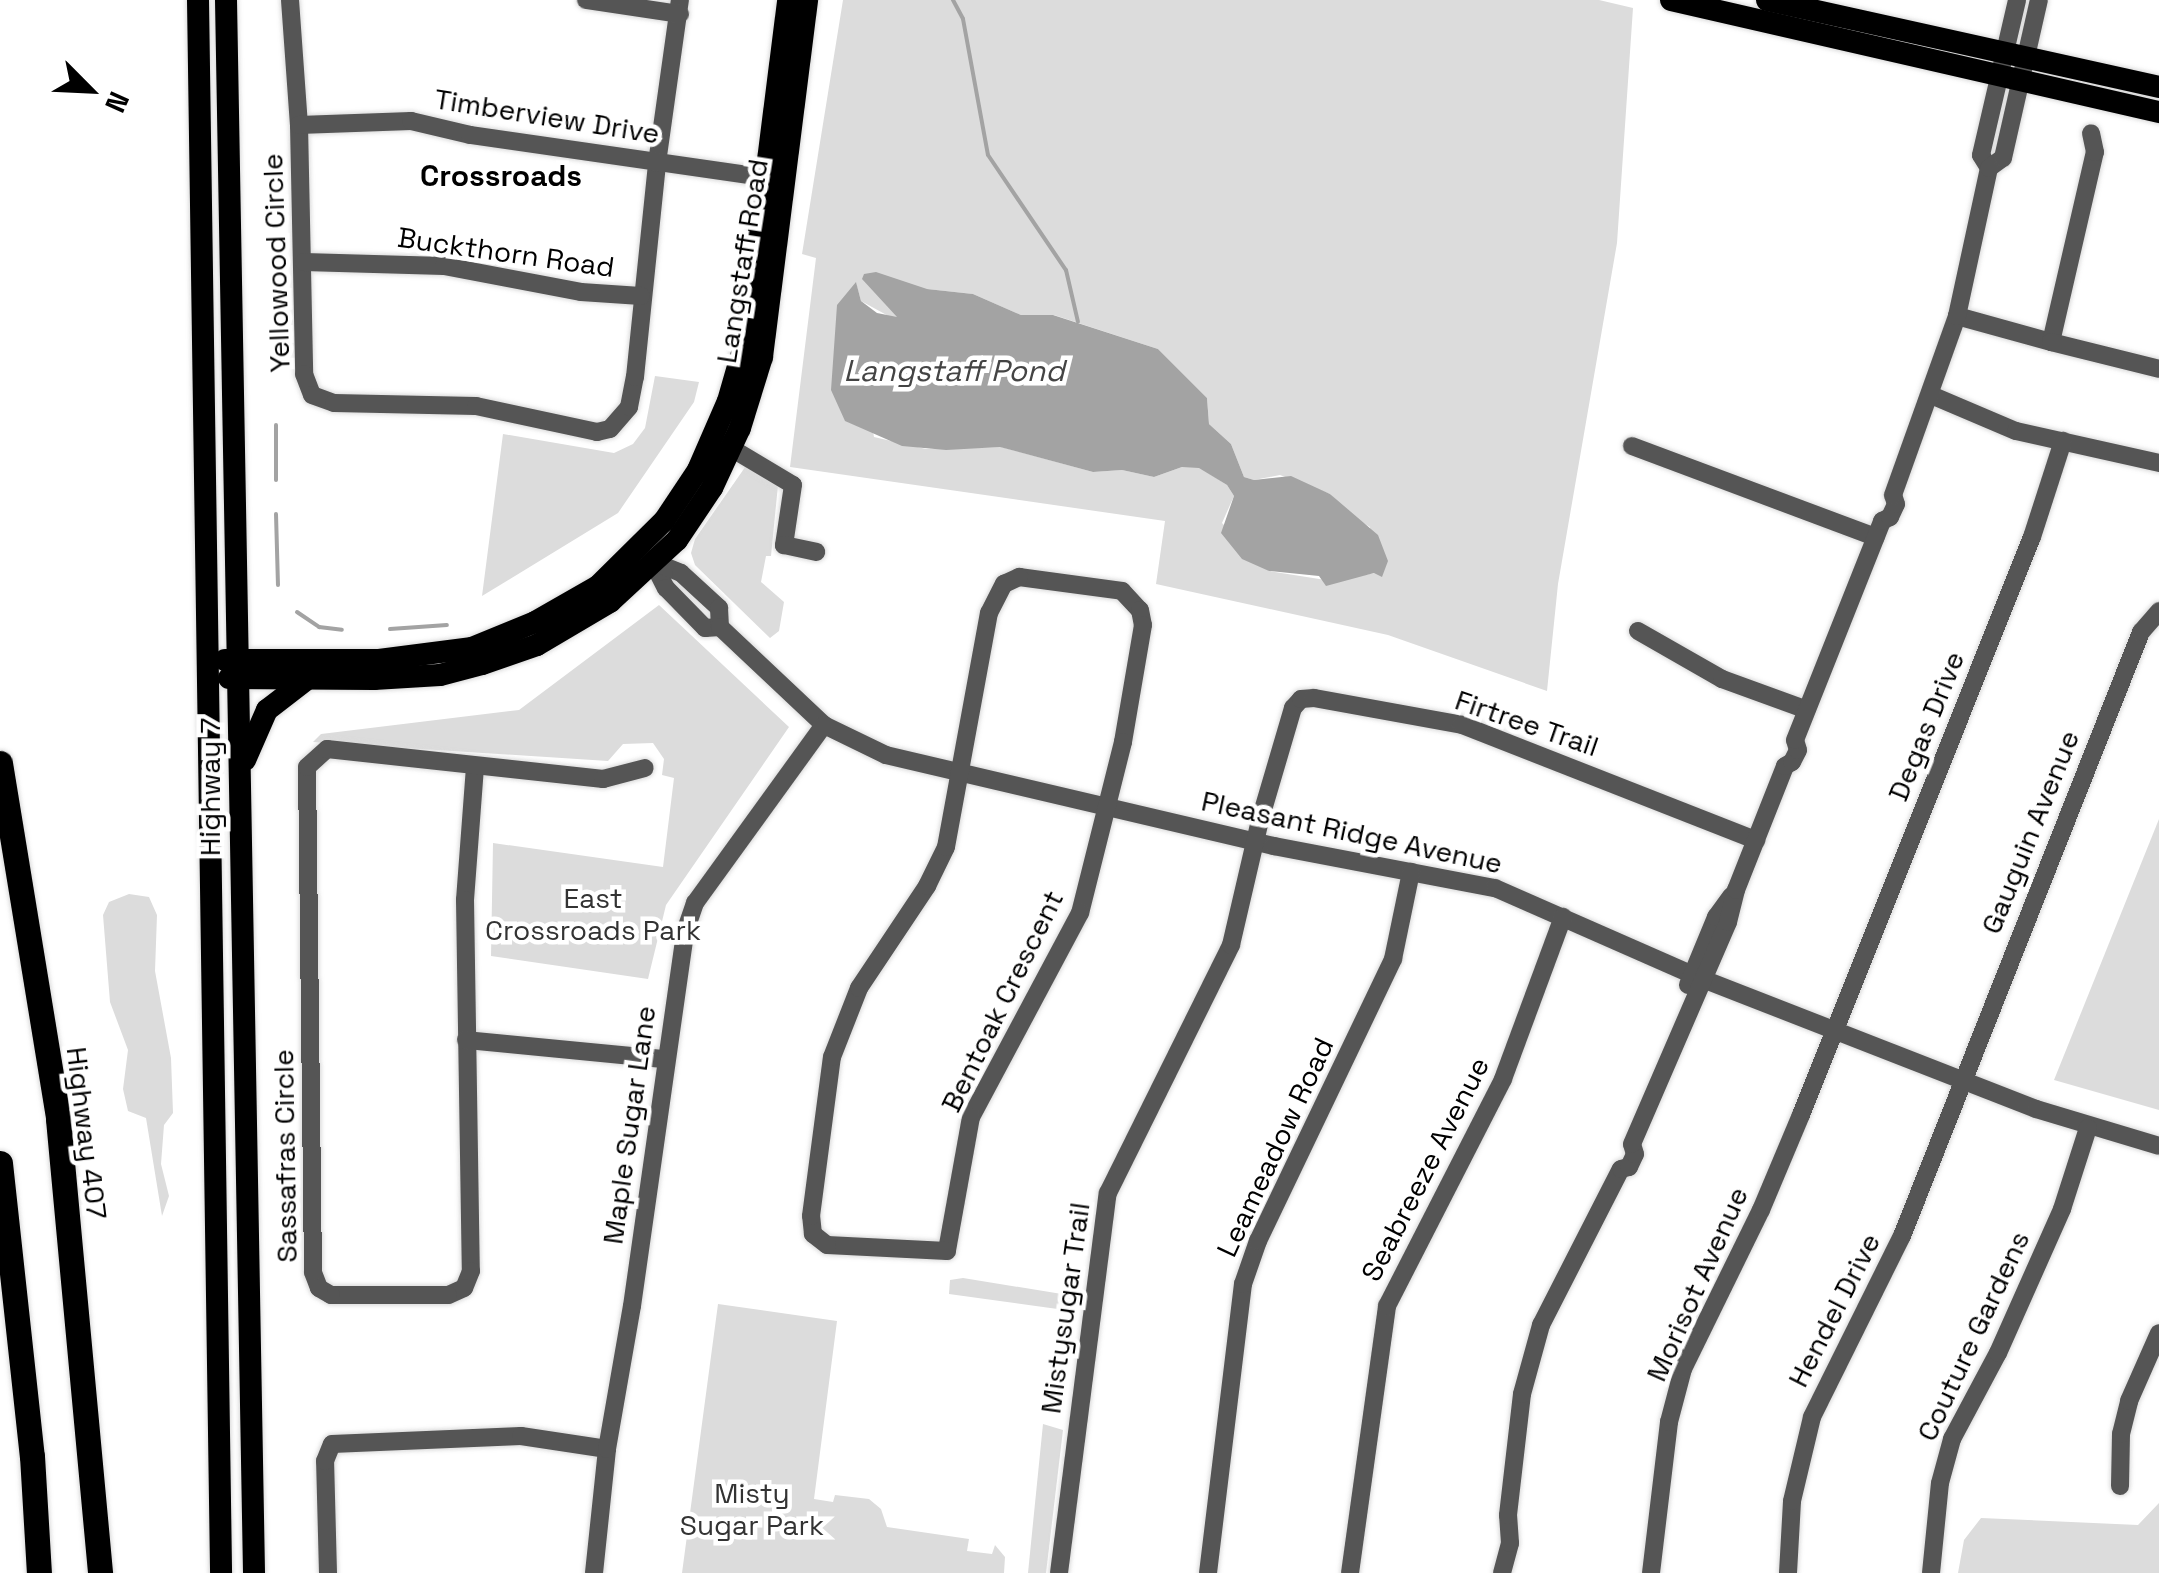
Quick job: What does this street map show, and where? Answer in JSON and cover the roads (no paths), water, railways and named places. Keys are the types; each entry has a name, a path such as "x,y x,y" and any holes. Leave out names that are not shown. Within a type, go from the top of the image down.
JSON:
{"highway":[{"name":"Highway 407","path":"0,764 58,1119 100,1573"},
{"path":"0,1163 32,1456 39,1573"}],"main road":[{"name":"Highway 7","path":"198,0 221,1573"},
{"name":"Highway 7","path":"226,0 254,1573"},
{"name":"Langstaff Road","path":"206,670 379,660 472,648 535,622 682,532 712,488 762,357 788,0"},
{"name":"Langstaff Road","path":"240,669 306,680 440,675 537,645 610,602 647,554 698,470 728,401 777,179 807,0"},
{"path":"1671,0 2013,66 2159,87"},
{"path":"1766,0 2013,66 2159,112"},
{"path":"238,782 258,722 276,701 306,680"}],"street":[{"name":"Yellowood Circle","path":"290,0 299,125 304,374 312,395 334,403 476,406 598,432 610,429 629,407 657,163 680,7 586,0"},
{"path":"1503,1566 1510,1543 1508,1515 1522,1394 1541,1325 1621,1170 1630,1166 1635,1154 1632,1144 1676,1034 1680,1006 1698,977 1716,917 1736,890 1784,766 1792,762 1798,750 1795,740 1879,529 1896,504 1893,495 1958,316 1989,168 2003,158 2016,0"},
{"path":"2013,66 2039,0"},
{"name":"Timberview Drive","path":"299,125 411,121 470,135 777,179"},
{"path":"2051,342 2096,152 2090,133"},
{"name":"Buckthorn Road","path":"304,262 444,266 581,292 641,296"},
{"path":"1958,316 2159,370"},
{"path":"1931,394 1998,424 2159,463"},
{"name":"Degas Drive","path":"1834,1028 2032,537 2063,441"},
{"path":"1632,446 1879,529"},
{"path":"730,448 793,485 784,545 816,552"},
{"name":"Pleasant Ridge Avenue","path":"647,554 681,572 719,608 720,626 824,725 886,755 1256,842 1495,888 1698,977 1962,1080 2088,1128 2159,1146"},
{"path":"961,775 989,613 1004,584 1020,577 1046,578 1122,591 1140,610 1143,625 1108,806"},
{"name":"Gauguin Avenue","path":"1962,1080 2140,632 2159,611"},
{"path":"1638,631 1722,680 1807,710"},
{"name":"Firtree Trail","path":"1256,842 1286,722 1302,699 1314,698 1462,725 1756,840"},
{"name":"Maple Sugar Lane","path":"594,1573 607,1449 632,1306 685,932 696,903 824,725"},
{"name":"Sassafras Circle","path":"475,767 465,900 471,1271 464,1288 448,1295 331,1295 319,1288 312,1272 307,767 327,749 603,779 645,768"},
{"name":"Bentoak Crescent","path":"961,775 946,847 926,886 860,988 832,1057 812,1216 814,1234 828,1245 946,1251 970,1117 1080,912 1108,806"},
{"name":"Mistysugar Trail","path":"1059,1573 1108,1192 1232,945 1256,842"},
{"name":"Leameadow Road","path":"1208,1573 1243,1284 1258,1240 1394,959 1411,872"},
{"name":"Seabreeze Avenue","path":"1350,1573 1387,1306 1503,1079 1563,917"},
{"name":"Morisot Avenue","path":"1651,1573 1670,1422 1684,1368 1761,1210 1834,1028"},
{"path":"466,1040 664,1059"},
{"name":"Hendel Drive","path":"1788,1573 1792,1501 1812,1417 1902,1236 1962,1080"},
{"name":"Couture Gardens","path":"1931,1573 1940,1483 1952,1439 1998,1353 2062,1209 2088,1128"},
{"path":"2120,1486 2122,1434 2129,1400 2159,1333"},
{"path":"328,1573 325,1461 332,1444 521,1436 607,1449"}],"water":[{"name":"Langstaff Pond","path":"876,272 927,289 973,294 1021,315 1053,315 1158,349 1207,398 1209,424 1231,444 1244,477 1254,480 1291,476 1330,494 1378,535 1388,561 1382,577 1374,573 1326,586 1319,576 1269,571 1242,559 1221,533 1234,496 1227,485 1199,468 1182,467 1154,477 1122,470 1093,472 1000,447 946,450 902,446 845,421 831,390 837,305 856,282 861,301 877,313 897,317 862,279 864,274"}],"waterway":[{"path":"953,0 963,19 988,155 1066,270 1078,322"},
{"path":"276,425 276,480"},
{"path":"276,514 278,585"},
{"path":"297,612 319,627 342,630"},
{"path":"390,629 447,625"}],"district":[{"name":"Crossroads","path":"501,176"}],"park label":[{"name":"East Crossroads Park","path":"593,914"},
{"name":"Misty Sugar Park","path":"752,1509"}]}
